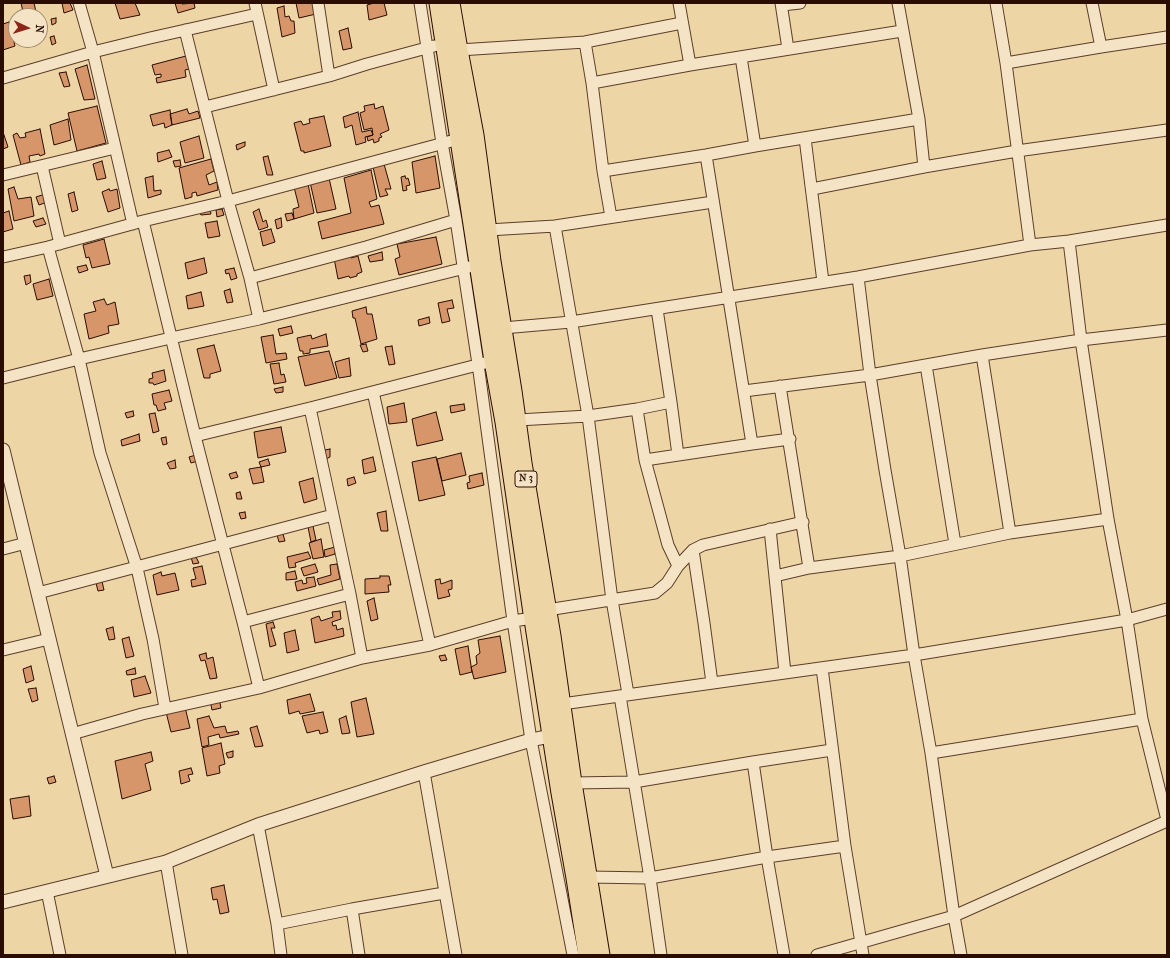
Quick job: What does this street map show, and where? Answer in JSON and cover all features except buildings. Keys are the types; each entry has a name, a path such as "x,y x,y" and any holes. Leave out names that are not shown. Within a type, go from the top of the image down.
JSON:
{"main road":[{"name":"N 3","path":"438,3 475,135 488,230 518,420 540,614 558,734 587,955"},
{"name":"N 3","path":"451,3 451,47 471,266 486,363 504,422 540,614 552,636 562,704 558,734 573,783 601,955"}],"street":[{"path":"79,3 93,52 115,148 171,338 259,688"},
{"path":"318,3 329,76"},
{"path":"3,378 79,359 372,292 471,266 456,220 442,143 420,3"},
{"path":"679,3 690,65"},
{"path":"788,49 781,4 800,3"},
{"path":"898,3 919,119 924,167"},
{"path":"996,3 1006,63 1030,245"},
{"path":"1092,3 1101,47"},
{"path":"3,78 93,52 185,30 256,8 274,90"},
{"path":"205,107 329,76 427,47 585,42 682,23"},
{"path":"185,30 228,201 250,278 259,319"},
{"path":"592,83 690,65 902,31"},
{"path":"1006,63 1167,37"},
{"path":"585,42 611,217"},
{"path":"741,57 754,146"},
{"path":"603,171 919,119"},
{"path":"812,189 924,167 1017,151 1167,130"},
{"path":"805,138 823,282"},
{"path":"3,257 228,201 459,139"},
{"path":"3,176 115,148"},
{"path":"706,155 752,444"},
{"path":"42,166 60,244"},
{"path":"488,230 555,226 714,202"},
{"path":"250,278 366,247 456,220"},
{"path":"503,328 571,322 656,309 858,277 1030,245 1069,241 1167,225"},
{"path":"555,226 588,416 634,782 661,955"},
{"path":"817,955 954,916 1167,821 1142,719 1127,620 1108,519 1081,340 1069,241"},
{"path":"48,247 79,359 100,453 137,568 153,639 165,708"},
{"path":"858,277 870,375 931,753 961,955"},
{"path":"656,309 678,455"},
{"path":"744,391 870,375 982,355 1081,340 1167,330"},
{"path":"982,355 1010,533"},
{"path":"195,436 486,363 513,621 531,740 573,955"},
{"path":"926,365 955,544"},
{"path":"780,386 790,440 809,568"},
{"path":"373,392 430,645"},
{"path":"518,420 588,416 638,409 671,402"},
{"path":"310,408 350,594 362,658"},
{"path":"638,409 645,460 668,545 678,566"},
{"path":"645,460 752,444 790,440"},
{"path":"3,451 107,876"},
{"path":"38,593 333,515"},
{"path":"775,576 809,568 900,556 1010,533 1108,519"},
{"path":"72,734 165,708 259,688 362,658 430,645 540,614 655,592 667,583 678,566 693,550 703,545 803,522"},
{"path":"770,529 785,673"},
{"path":"3,549 26,543"},
{"path":"693,550 712,683"},
{"path":"243,622 350,594"},
{"path":"562,704 914,655 1127,620 1167,608"},
{"path":"3,650 49,639"},
{"path":"822,668 845,846 863,955"},
{"path":"931,753 1142,719"},
{"path":"3,902 166,862 258,825 424,772 531,740 558,734"},
{"path":"573,783 634,782 832,750"},
{"path":"753,762 767,857 784,955"},
{"path":"424,772 456,955"},
{"path":"258,825 277,924 281,955"},
{"path":"588,877 650,878 767,857 845,846"},
{"path":"166,862 182,955"},
{"path":"47,891 60,955"},
{"path":"277,924 444,893"},
{"path":"352,909 359,955"}]}
